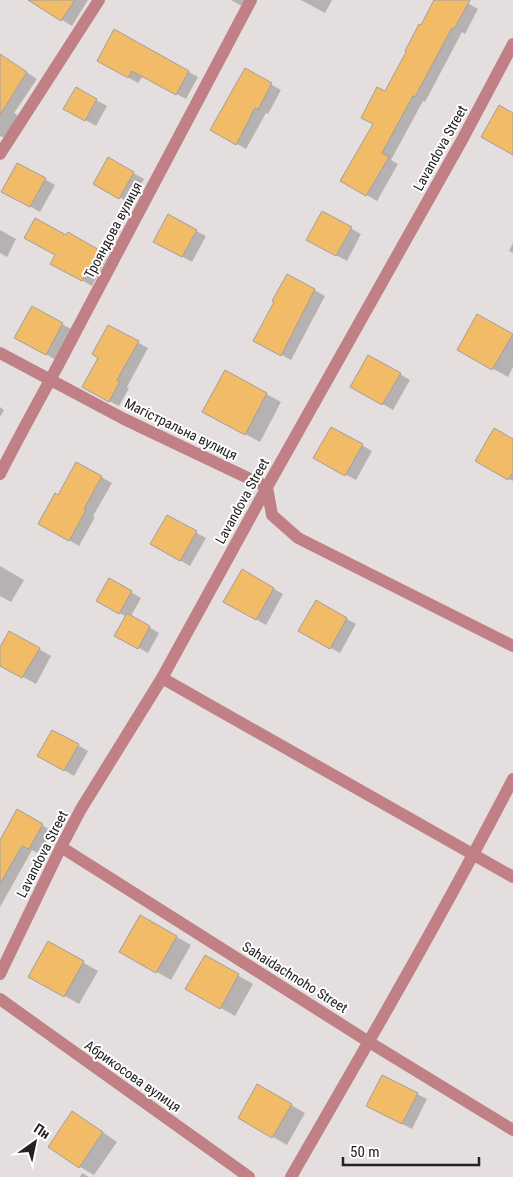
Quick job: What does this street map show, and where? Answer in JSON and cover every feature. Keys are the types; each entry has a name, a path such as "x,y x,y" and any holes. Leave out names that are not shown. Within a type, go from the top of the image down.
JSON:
{"street":[{"path":"0,154 99,0"},
{"name":"Трояндова вулиця","path":"0,474 251,0"},
{"name":"Lavandova Street","path":"0,974 61,846 162,678 462,140 513,44"},
{"name":"Магістральна вулиця","path":"0,353 124,419 267,487"},
{"path":"267,487 272,515 298,538 513,646"},
{"path":"162,678 513,877"},
{"path":"291,1177 474,854 513,779"},
{"name":"Sahaidachnoho Street","path":"61,846 369,1042 513,1130"},
{"name":"Абрикосова вулиця","path":"0,1000 249,1177"}],"building":[{"path":"28,0 75,0 61,21"},
{"path":"434,0 470,0 454,29 452,28 382,153 389,157 366,196 340,181 373,124 361,118 377,87 385,91 419,24 421,25"},
{"path":"114,29 189,71 176,95 132,71 128,78 97,61"},
{"path":"0,54 27,72 0,115"},
{"path":"245,68 272,83 258,110 255,108 236,145 210,130"},
{"path":"76,87 97,99 85,121 63,109"},
{"path":"499,105 513,113 513,155 481,137"},
{"path":"108,157 134,172 119,199 93,184"},
{"path":"17,163 46,178 30,207 1,192"},
{"path":"322,211 352,227 336,256 306,240"},
{"path":"168,214 197,230 182,257 153,242"},
{"path":"35,218 66,235 68,232 99,250 82,281 50,264 55,255 24,238"},
{"path":"287,274 315,289 281,356 253,341"},
{"path":"32,306 63,323 46,355 14,338"},
{"path":"477,314 513,334 492,370 457,350"},
{"path":"108,325 139,341 117,380 120,381 109,402 82,387 98,358 92,354"},
{"path":"368,355 401,373 382,405 350,387"},
{"path":"225,370 267,393 245,435 202,412"},
{"path":"331,427 363,444 345,476 313,458"},
{"path":"494,428 513,439 513,472 508,480 475,461"},
{"path":"76,462 102,476 69,541 38,524 55,493 58,495"},
{"path":"167,515 197,531 180,561 150,544"},
{"path":"242,569 274,588 256,620 223,602"},
{"path":"109,578 132,591 119,614 96,601"},
{"path":"316,600 347,618 330,649 298,631"},
{"path":"127,613 150,626 138,649 114,636"},
{"path":"9,631 40,648 22,678 0,666 0,647"},
{"path":"52,730 79,744 64,771 37,756"},
{"path":"17,809 43,824 29,849 22,846 0,884 0,840"},
{"path":"140,915 177,936 156,973 119,952"},
{"path":"48,941 84,961 64,997 28,977"},
{"path":"205,955 239,974 220,1009 185,989"},
{"path":"382,1075 418,1093 402,1124 366,1106"},
{"path":"257,1084 292,1104 272,1138 238,1118"},
{"path":"72,1111 103,1132 79,1168 48,1147"}]}
